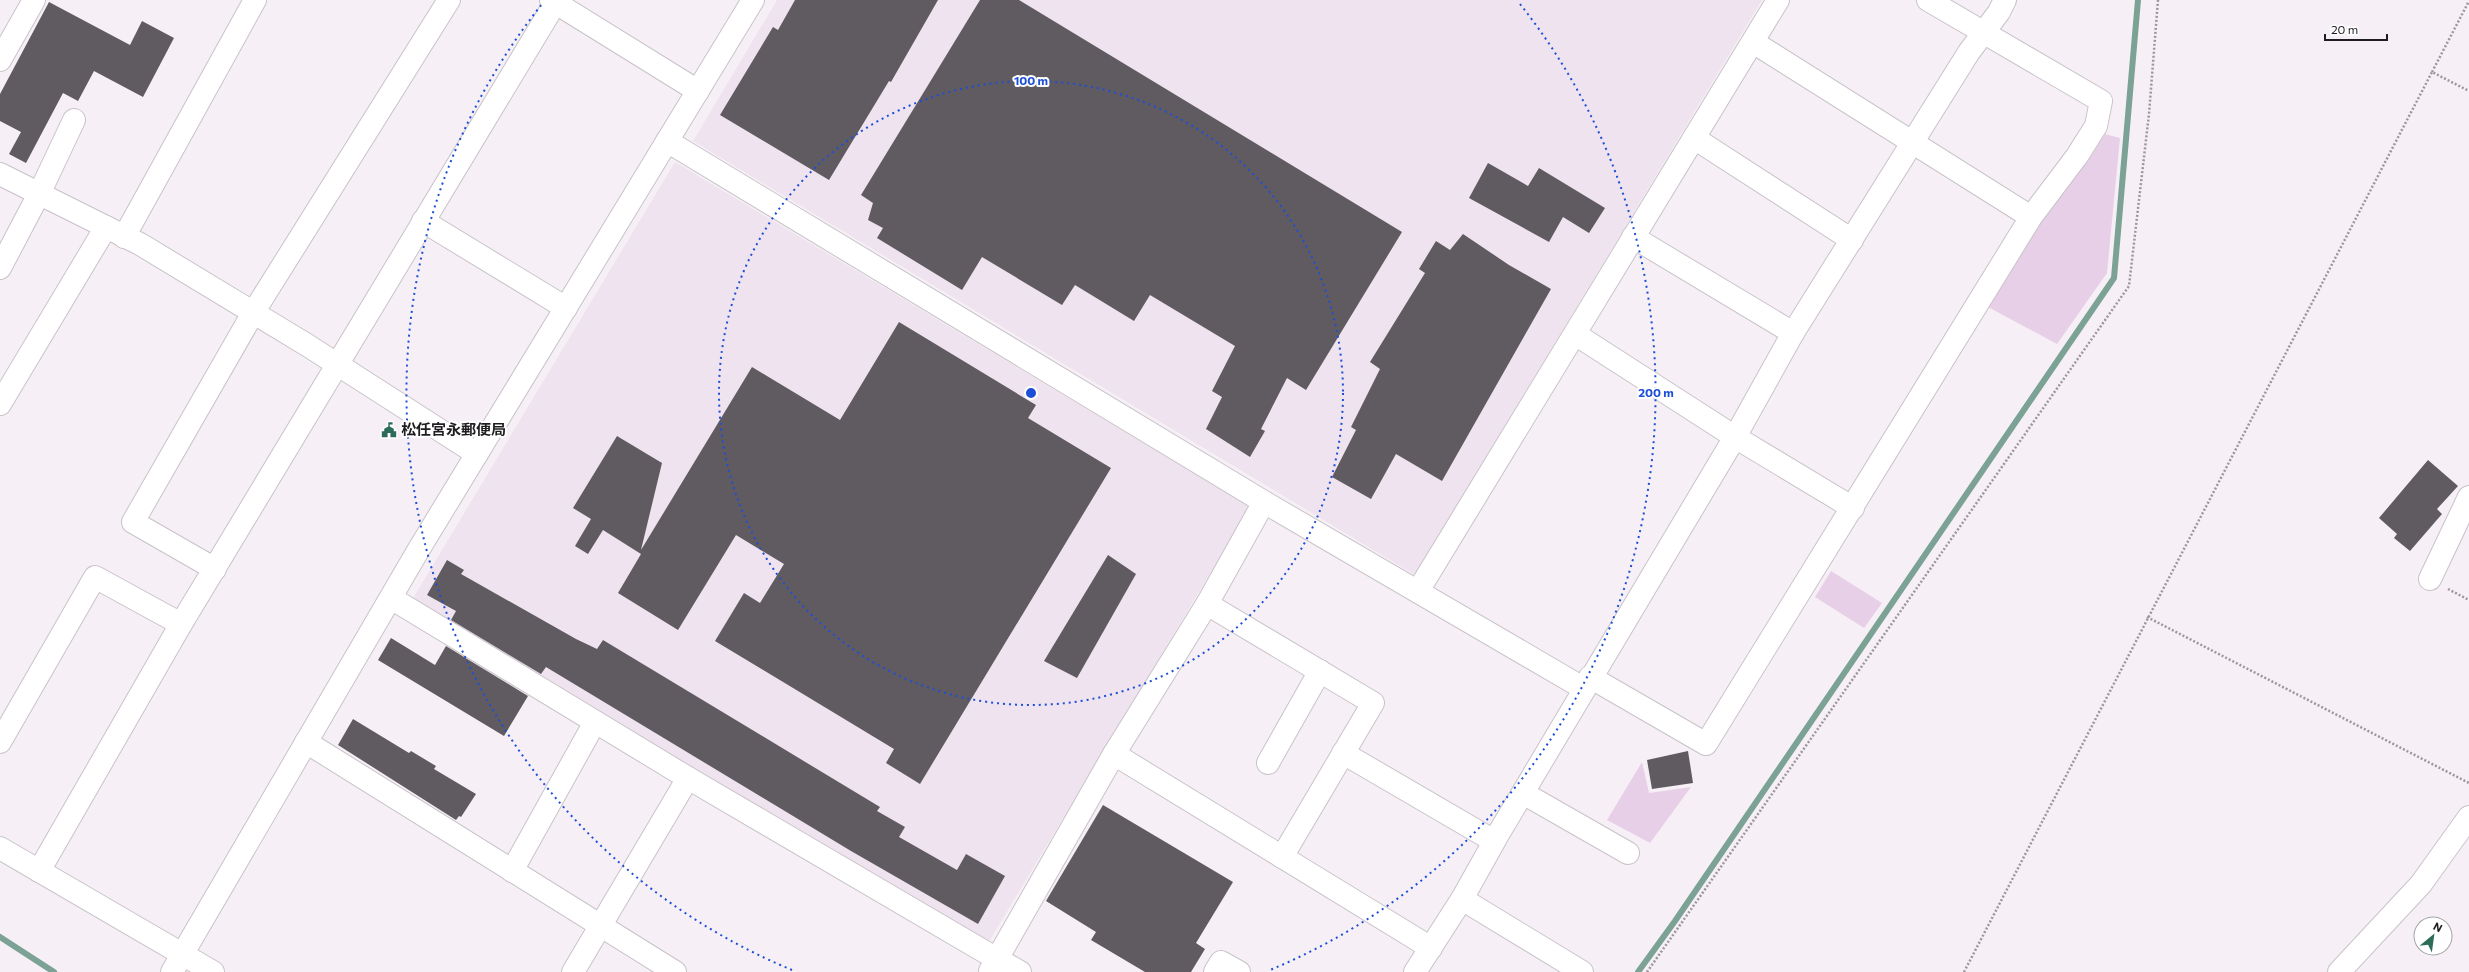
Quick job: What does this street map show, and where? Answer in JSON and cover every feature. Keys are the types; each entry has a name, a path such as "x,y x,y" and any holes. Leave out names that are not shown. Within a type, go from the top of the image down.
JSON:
{"street":[{"path":"0,60 34,0"},
{"path":"0,404 115,232 255,0"},
{"path":"215,569 133,522 253,313 449,0"},
{"path":"172,972 306,742 477,454 753,0"},
{"path":"1418,591 1778,0"},
{"path":"667,142 1264,502 1418,591 1587,683 1706,744 1853,508 2031,217 2077,156 2096,126 2101,101 1928,0"},
{"path":"1415,972 1462,899 1494,841 1587,683 1735,437 1793,333 1982,32 1999,12 2005,0"},
{"path":"39,871 181,624 338,365 554,1 698,91"},
{"path":"1752,42 2031,217"},
{"path":"0,268 40,192 74,120"},
{"path":"1694,138 1852,240"},
{"path":"0,174 40,192 140,244 338,365 477,454"},
{"path":"423,221 566,308"},
{"path":"1634,237 1793,333"},
{"path":"1575,334 1735,437 1853,508"},
{"path":"2430,579 2469,497"},
{"path":"993,965 1114,754 1207,604 1264,502"},
{"path":"0,742 95,576 181,624"},
{"path":"391,598 993,965 1020,972"},
{"path":"1207,604 1373,703 1282,857"},
{"path":"1268,763 1320,671"},
{"path":"512,871 595,722"},
{"path":"306,742 676,972"},
{"path":"1114,754 1431,948"},
{"path":"1343,754 1494,841"},
{"path":"573,972 688,778"},
{"path":"1523,793 1628,853"},
{"path":"2340,972 2421,884 2469,817"},
{"path":"0,848 213,972"},
{"path":"1462,899 1582,972"},
{"path":"1214,972 1221,962 1239,972"}],"path":[{"path":"1647,972 2129,286 2149,114 2158,0"},
{"path":"1964,972 2147,617 2469,1"},
{"path":"2432,72 2469,91"},
{"path":"2147,617 2469,783"}],"shaded area":[{"path":"777,0 1762,0 1415,575 693,141"},
{"path":"2105,134 2120,138 2107,273 2057,344 1988,307 2047,211 2088,161"},
{"path":"675,162 1250,507 987,945 412,600"},
{"path":"1831,571 1882,603 1864,628 1815,597"},
{"path":"1642,762 1649,793 1691,787 1650,843 1607,820"}],"building":[{"path":"795,0 938,0 891,82 889,81 829,180 720,115 773,27 778,30"},
{"path":"980,0 1019,0 1402,232 1306,390 1287,378 1261,429 1265,431 1250,457 1206,429 1222,397 1212,391 1235,346 1150,295 1134,321 1075,285 1062,305 982,257 962,290 877,238 883,228 868,220 873,203 861,195"},
{"path":"49,2 130,45 142,21 174,38 143,97 94,71 78,101 63,93 26,163 9,154 21,132 0,121 0,94"},
{"path":"1488,163 1528,186 1539,168 1605,208 1589,233 1563,217 1549,242 1469,198"},
{"path":"1463,234 1509,265 1551,289 1442,481 1396,454 1371,499 1332,477 1356,430 1351,427 1380,369 1370,362 1425,273 1419,269 1436,241 1450,250"},
{"path":"899,322 1036,405 1028,418 1111,468 920,784 886,763 894,749 715,641 744,593 760,603 784,564 736,535 678,630 618,593 641,554 603,530 588,554 575,546 591,519 573,508 617,436 662,463 641,550 752,367 840,420"},
{"path":"2428,460 2458,486 2437,509 2442,514 2410,551 2394,538 2397,534 2379,518"},
{"path":"1108,555 1136,574 1077,678 1044,661"},
{"path":"447,560 464,570 461,574 576,639 597,649 603,640 880,807 877,811 905,827 899,837 957,870 966,854 1005,876 978,924 851,851 546,667 541,674 451,620 456,611 427,595"},
{"path":"391,638 435,665 446,646 528,696 504,736 378,660"},
{"path":"353,719 409,753 411,751 436,766 434,769 476,794 461,817 459,816 456,820 338,745"},
{"path":"1688,751 1693,783 1652,789 1647,760"},
{"path":"1103,805 1233,882 1196,943 1205,949 1191,972 1145,972 1091,940 1096,932 1046,901"}],"waterway":[{"path":"1638,972 1675,921 2114,278 2138,0"},
{"path":"0,937 54,972"}],"place":[{"name":"松任宮永郵便局","path":"389,430"}]}
